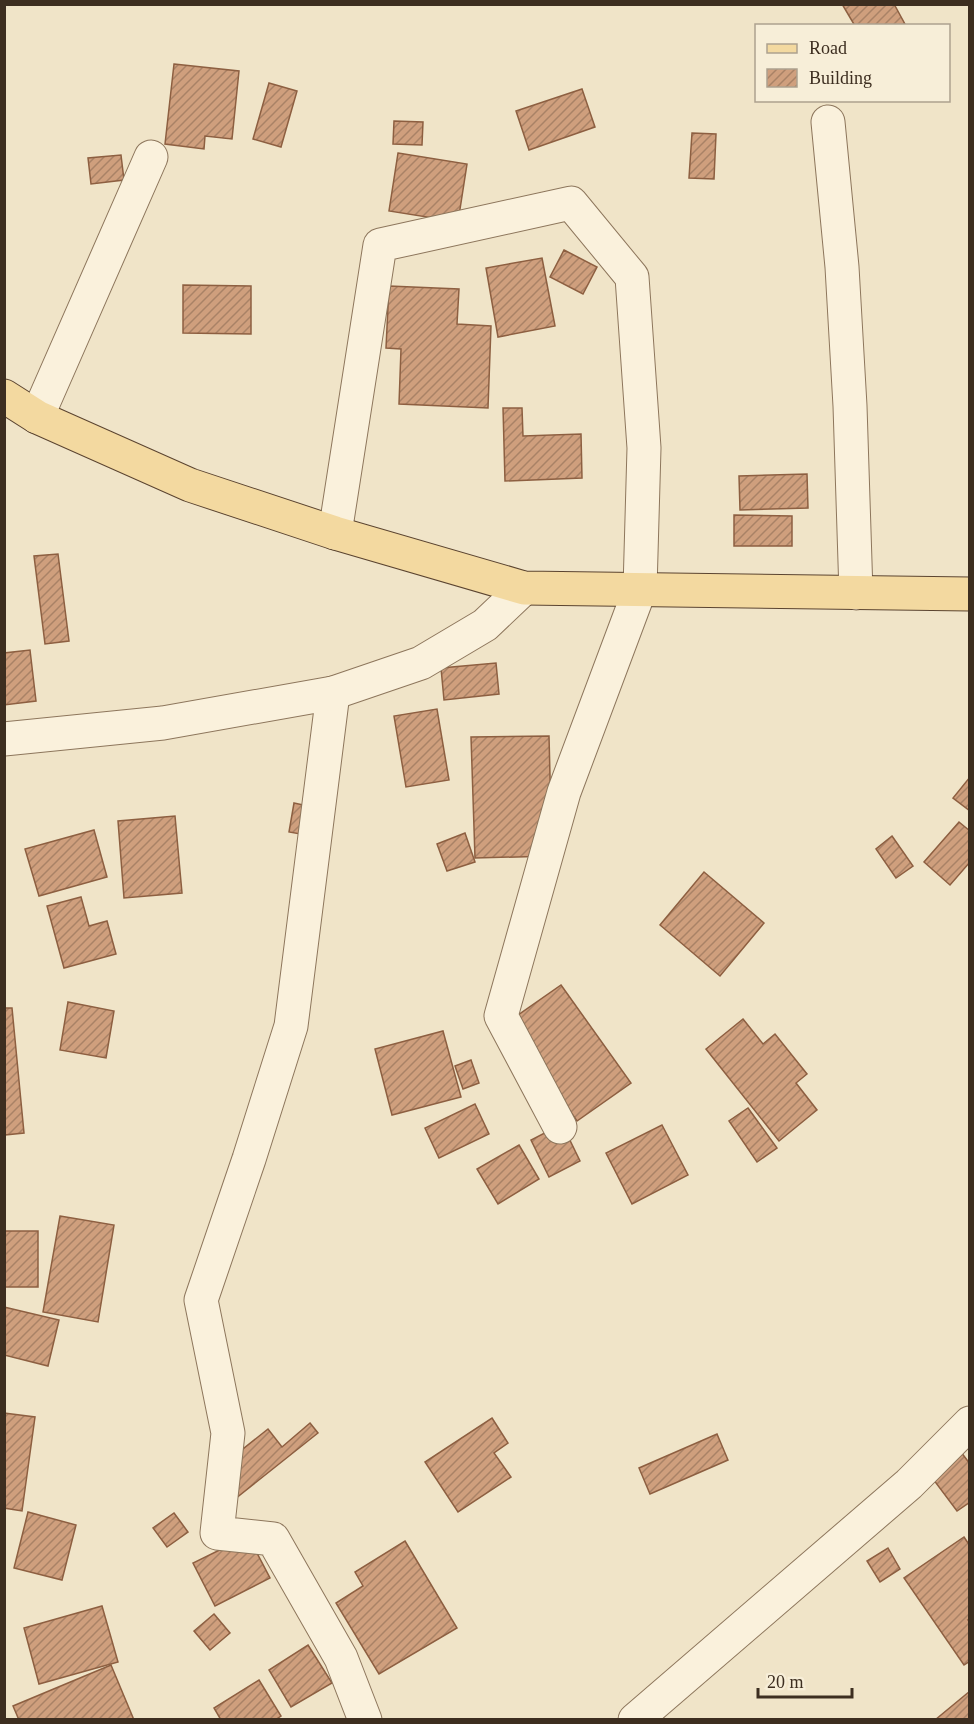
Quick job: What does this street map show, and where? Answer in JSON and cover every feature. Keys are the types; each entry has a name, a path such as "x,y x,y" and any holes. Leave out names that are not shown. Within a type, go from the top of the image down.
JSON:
{"main road":[{"path":"4,396 37,417 190,485 335,533 524,588 969,594"}],"street":[{"path":"828,123 842,267 850,395 856,593"},
{"path":"37,417 151,157"},
{"path":"335,533 380,244 571,203 632,277 644,448 640,589 564,792 501,1016 560,1127"},
{"path":"4,739 163,723 333,693 421,663 485,625 524,588"},
{"path":"333,693 291,1026 249,1160 201,1300 228,1432 217,1533 273,1539 341,1658 364,1719"},
{"path":"636,1719 909,1484 969,1423"}],"building":[{"path":"842,4 894,4 905,24 854,24"},
{"path":"174,64 239,71 232,139 205,136 204,149 165,144"},
{"path":"269,83 297,91 281,147 253,139"},
{"path":"582,89 595,127 529,150 516,111"},
{"path":"394,121 423,122 422,145 393,144"},
{"path":"692,133 716,134 714,179 689,178"},
{"path":"398,153 467,164 458,222 389,211"},
{"path":"121,155 124,180 91,184 88,158"},
{"path":"564,250 597,267 583,294 550,277"},
{"path":"542,258 555,326 498,337 486,268"},
{"path":"183,285 251,286 251,334 183,333"},
{"path":"389,286 459,289 457,324 491,326 488,408 399,404 401,349 386,348"},
{"path":"503,408 522,408 523,436 581,434 582,478 505,481"},
{"path":"807,474 808,508 740,510 739,476"},
{"path":"734,515 792,516 792,546 734,546"},
{"path":"58,554 69,641 45,644 34,556"},
{"path":"30,650 36,701 4,705 4,653"},
{"path":"496,663 499,694 444,700 441,668"},
{"path":"437,709 449,780 406,787 394,716"},
{"path":"549,736 552,856 475,858 471,737"},
{"path":"970,777 970,811 953,798"},
{"path":"294,803 322,809 317,837 289,832"},
{"path":"175,816 182,893 124,898 118,821"},
{"path":"959,822 970,831 970,862 950,885 924,862"},
{"path":"94,830 107,877 39,896 25,849"},
{"path":"465,833 475,862 447,871 437,844"},
{"path":"892,836 913,866 896,878 876,849"},
{"path":"704,872 764,923 720,976 660,925"},
{"path":"81,897 89,926 107,921 116,954 64,968 47,906"},
{"path":"561,985 631,1083 577,1121 508,1022"},
{"path":"68,1002 114,1011 106,1058 60,1050"},
{"path":"4,1008 12,1008 24,1133 5,1135 4,1145"},
{"path":"743,1019 763,1044 775,1034 807,1074 796,1083 817,1110 779,1141 706,1049"},
{"path":"443,1031 461,1097 392,1115 375,1049"},
{"path":"471,1060 479,1083 463,1089 455,1066"},
{"path":"475,1104 489,1134 439,1158 425,1128"},
{"path":"748,1108 777,1148 757,1162 729,1121"},
{"path":"562,1124 580,1161 549,1177 531,1140"},
{"path":"662,1125 688,1175 632,1204 606,1153"},
{"path":"519,1145 539,1179 498,1204 477,1169"},
{"path":"60,1216 114,1225 98,1322 43,1312"},
{"path":"4,1231 38,1231 38,1287 4,1287"},
{"path":"4,1307 59,1320 48,1366 4,1355"},
{"path":"4,1413 35,1417 22,1511 4,1508"},
{"path":"492,1418 508,1443 494,1453 511,1477 458,1512 425,1462"},
{"path":"310,1423 318,1433 235,1499 214,1472 268,1429 282,1447"},
{"path":"717,1434 728,1460 650,1494 639,1468"},
{"path":"961,1452 970,1464 970,1502 957,1511 930,1475"},
{"path":"28,1512 76,1525 62,1580 14,1568"},
{"path":"174,1513 188,1532 167,1547 153,1528"},
{"path":"248,1536 270,1578 215,1606 193,1563"},
{"path":"964,1537 970,1546 970,1619 968,1620 970,1622 970,1661 964,1665 904,1578"},
{"path":"405,1541 457,1628 379,1674 336,1603 363,1586 355,1572"},
{"path":"888,1548 900,1569 880,1582 867,1561"},
{"path":"102,1606 118,1662 39,1684 24,1628"},
{"path":"214,1614 230,1633 210,1650 194,1631"},
{"path":"308,1645 332,1683 291,1707 269,1670"},
{"path":"111,1665 134,1720 19,1720 13,1706"},
{"path":"259,1680 281,1716 275,1720 221,1720 214,1708"},
{"path":"970,1691 970,1720 935,1720"}]}
